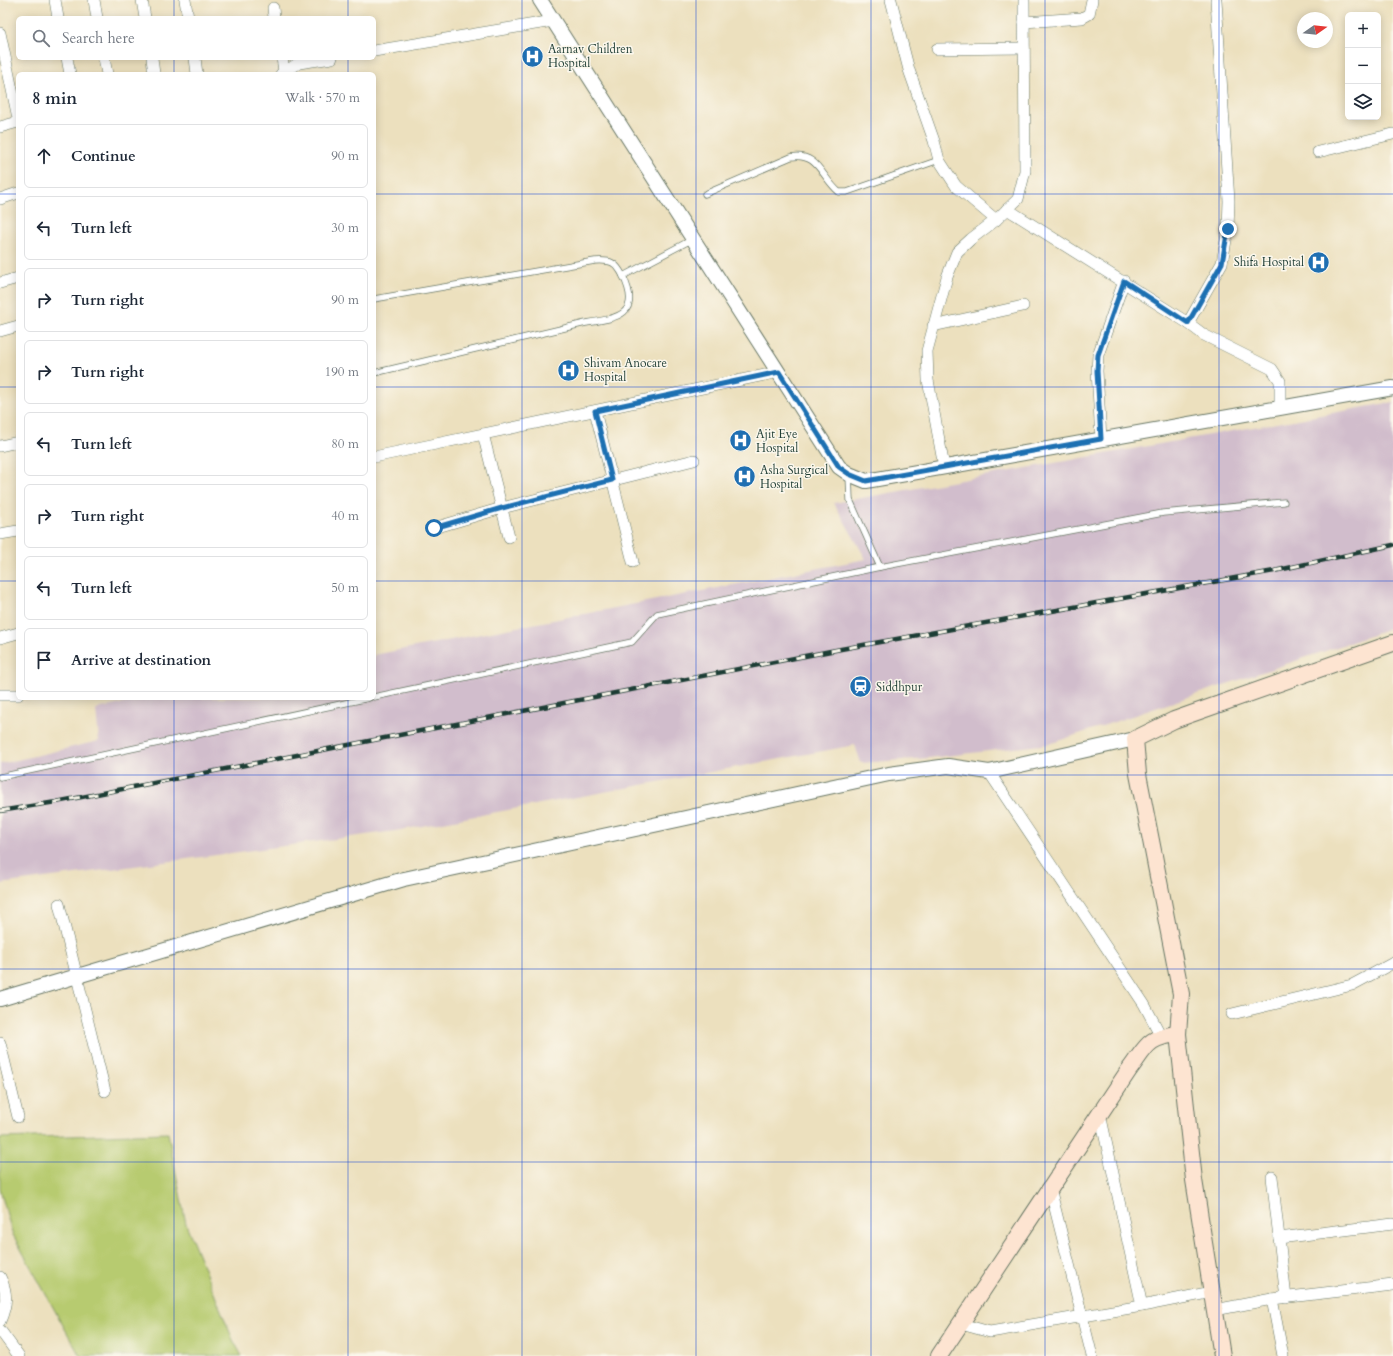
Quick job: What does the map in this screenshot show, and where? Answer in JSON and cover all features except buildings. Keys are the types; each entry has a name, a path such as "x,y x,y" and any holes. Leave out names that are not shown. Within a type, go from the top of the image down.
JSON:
{"main road":[{"path":"1222,1356 1194,1180 1178,1034 1181,994 1138,774 1135,739 1174,720 1393,643"},
{"path":"939,1356 1050,1188 1151,1041 1161,1036 1178,1034"}],"street":[{"path":"54,0 58,16"},
{"path":"94,0 97,16"},
{"path":"142,0 145,16"},
{"path":"185,0 188,16"},
{"path":"540,0 839,467 849,474 866,481 1393,388"},
{"path":"891,0 909,70 934,141 938,160 956,186 996,220"},
{"path":"944,467 928,380 926,351 947,277 957,252 996,220 1018,199 1025,171 1024,0"},
{"path":"1024,22 1082,18 1089,14 1092,0"},
{"path":"1188,323 1222,263 1228,229 1229,201 1216,0"},
{"path":"376,51 553,21"},
{"path":"0,33 16,109"},
{"path":"937,49 1024,48"},
{"path":"67,60 70,72"},
{"path":"104,60 107,72"},
{"path":"152,60 154,72"},
{"path":"195,60 197,72"},
{"path":"282,60 283,72 299,64 321,60"},
{"path":"0,127 16,123"},
{"path":"1318,152 1393,134"},
{"path":"0,199 16,194"},
{"path":"1007,209 1124,281 1204,335 1272,369 1280,381 1280,408"},
{"path":"0,283 16,279"},
{"path":"1101,439 1097,371 1098,355 1124,281"},
{"path":"933,326 1023,306"},
{"path":"0,331 16,327"},
{"path":"376,457 779,372"},
{"path":"595,411 633,562"},
{"path":"483,434 509,537"},
{"path":"0,446 16,442"},
{"path":"434,528 502,508 694,460"},
{"path":"0,534 16,531"},
{"path":"0,638 16,634"},
{"path":"0,695 16,695"},
{"path":"0,999 404,879 889,774 948,766 989,772 1135,739"},
{"path":"989,772 1144,1004 1161,1036"},
{"path":"59,904 106,1091"},
{"path":"1232,1014 1352,985 1393,963"},
{"path":"0,1043 18,1117"},
{"path":"1100,1114 1142,1306"},
{"path":"1272,1177 1286,1298"},
{"path":"1050,1188 1092,1356"},
{"path":"1279,1238 1393,1224"},
{"path":"0,1277 5,1286 6,1300 6,1306 0,1320"},
{"path":"1215,1310 1272,1299 1393,1285"},
{"path":"961,1324 990,1332 1142,1306 1212,1292"},
{"path":"1272,1299 1283,1356"},
{"path":"0,1330 19,1356"}],"lane":[{"path":"705,194 791,157 801,155 811,158 834,188 839,192 847,192 938,160"},
{"path":"624,276 693,238"},
{"path":"376,299 595,261 607,261 618,265 630,290 630,303 623,314 614,319 586,323 376,373"},
{"path":"849,474 850,500 880,567"},
{"path":"376,697 632,642 657,614 880,567 1163,513 1284,502"},
{"path":"0,776 360,700"}],"shaded area":[{"path":"1393,402 1393,628 1049,744 929,758 861,763 855,745 395,831 0,884 0,764 99,741 96,709 141,700 376,700 376,655 866,559 834,503"}],"green space":[{"path":"168,1133 186,1224 233,1340 242,1356 80,1356 12,1233 0,1189 0,1138"}],"railway":[{"path":"0,811 56,802 841,649 1274,571 1393,545"}],"place":[{"name":"Aarnav Children Hospital","path":"532,56"},
{"name":"Shifa Hospital","path":"1319,262"},
{"name":"Shivam Anocare Hospital","path":"569,370"},
{"name":"Ajit Eye Hospital","path":"740,441"},
{"name":"Asha Surgical Hospital","path":"744,477"},
{"name":"Siddhpur","path":"861,687"}],"route":[{"path":"434,528 502,508 612,480 595,411 779,372 839,467 849,474 866,481 1101,439 1097,371 1098,355 1124,281 1188,323 1202,301 1222,263 1228,229"}]}
